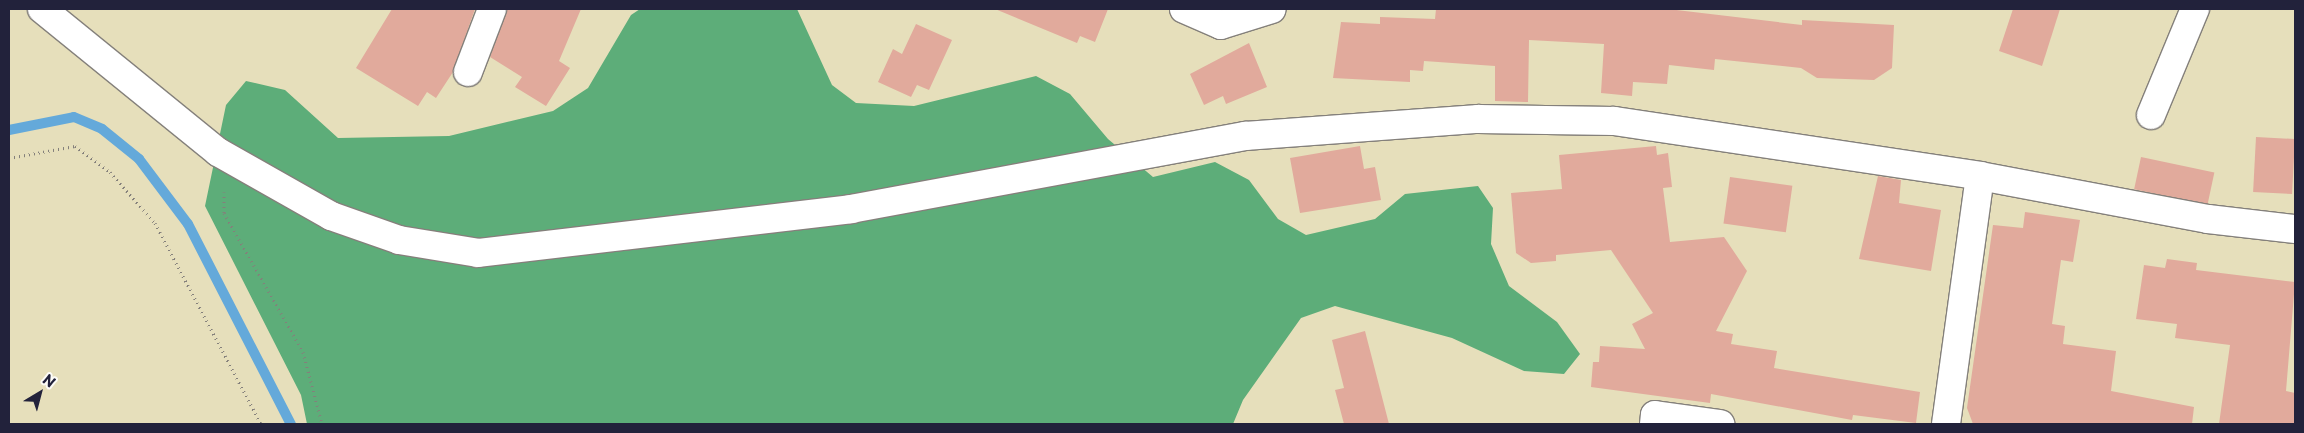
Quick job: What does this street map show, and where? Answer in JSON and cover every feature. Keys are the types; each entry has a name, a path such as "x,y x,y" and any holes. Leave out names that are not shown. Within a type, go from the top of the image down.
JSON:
{"street":[{"path":"42,9 218,152 331,216 399,240 478,253 851,209 1245,136 1478,119 1614,121 1980,176 2208,219 2295,229"},
{"path":"468,72 492,9"},
{"path":"1184,9 1221,25 1272,9"},
{"path":"2151,115 2195,9"},
{"path":"1946,424 1980,176"},
{"path":"1654,424 1655,416 1720,424"}],"path":[{"path":"9,158 75,146 110,172 155,223 261,424"},
{"path":"218,152 224,213 304,352 322,424"}],"green space":[{"path":"640,9 797,9 832,85 856,103 914,106 1036,76 1070,94 1108,139 1153,177 1215,162 1249,180 1278,219 1306,235 1375,219 1405,194 1478,186 1493,208 1491,244 1509,286 1557,322 1580,354 1564,374 1524,371 1452,338 1335,306 1301,318 1243,400 1233,424 307,424 301,395 205,206 226,105 246,81 285,90 338,138 449,136 553,111 588,88 631,15"}],"building":[{"path":"392,9 475,9 453,72 436,98 427,92 418,106 356,68"},
{"path":"507,9 581,9 559,61 570,68 546,106 515,87 522,77 490,57"},
{"path":"995,9 1108,9 1095,42 1080,36 1077,43"},
{"path":"1436,9 1668,9 1802,25 1802,20 1894,25 1892,68 1874,80 1817,78 1801,68 1715,59 1714,70 1669,65 1667,84 1633,82 1632,96 1601,93 1604,44 1529,40 1528,102 1495,101 1495,66 1424,61 1423,71 1410,70 1410,82 1333,78 1341,22 1380,24 1380,17 1435,19"},
{"path":"2013,9 2060,9 2042,66 1999,51"},
{"path":"916,24 952,40 929,90 917,85 911,97 878,82 893,49 902,54"},
{"path":"1249,43 1267,87 1226,104 1223,96 1204,105 1190,74"},
{"path":"2256,137 2295,139 2292,194 2253,192"},
{"path":"1360,146 1364,169 1375,167 1381,200 1300,213 1290,158"},
{"path":"1656,146 1657,155 1668,153 1672,187 1663,188 1670,242 1724,237 1747,271 1716,331 1733,334 1731,344 1777,351 1774,368 1920,392 1916,423 1853,415 1852,420 1711,394 1710,403 1591,387 1593,362 1599,362 1600,346 1645,349 1632,324 1653,313 1611,250 1556,255 1556,261 1531,263 1516,253 1511,193 1562,189 1559,155"},
{"path":"2141,157 2214,173 2207,205 2134,189"},
{"path":"1878,176 1901,180 1899,203 1941,210 1931,271 1859,259"},
{"path":"1730,177 1792,186 1786,232 1723,224"},
{"path":"2025,212 2080,220 2073,262 2061,260 2052,324 2065,326 2063,344 2116,351 2111,391 2194,407 2192,424 1973,424 1967,408 1993,225 2023,228"},
{"path":"2167,259 2197,263 2196,270 2295,282 2286,391 2295,393 2295,424 2219,424 2230,345 2175,338 2177,324 2136,319 2144,265 2165,268"},
{"path":"1365,331 1389,424 1344,424 1335,390 1344,388 1332,340"}],"waterway":[{"path":"9,130 74,117 102,129 139,159 188,224 291,424"}]}
